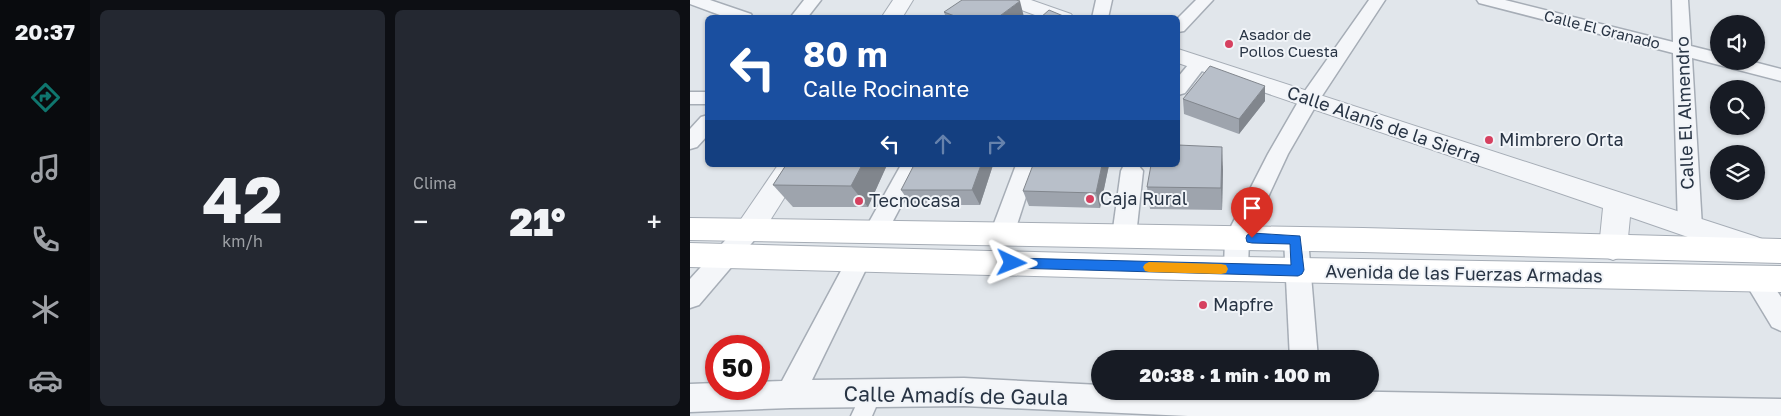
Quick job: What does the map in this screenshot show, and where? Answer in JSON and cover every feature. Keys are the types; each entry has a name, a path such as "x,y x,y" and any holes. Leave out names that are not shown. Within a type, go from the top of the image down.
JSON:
{"main road":[{"name":"Avenida de las Fuerzas Armadas","path":"690,229 1296,239 1612,248 1770,265"},
{"name":"Avenida de las Fuerzas Armadas","path":"690,255 1298,270 1770,265"}],"street":[{"path":"695,0 737,15"},
{"path":"800,15 813,0"},
{"path":"893,15 903,0"},
{"path":"1012,0 1051,15"},
{"path":"1101,15 1104,0"},
{"path":"1180,25 1205,0"},
{"path":"1236,269 1237,238 1278,154 1309,100 1378,0"},
{"name":"Calle El Granado","path":"1485,0 1518,4 1710,57"},
{"name":"Calle El Almendro","path":"1680,0 1690,227"},
{"path":"1180,83 1188,60"},
{"name":"Calle Alanís de la Sierra","path":"1188,60 1690,227 1770,265"},
{"path":"1762,70 1781,75"},
{"path":"690,98 705,98"},
{"path":"690,142 705,125"},
{"path":"690,298 749,230 791,167"},
{"path":"876,232 910,167"},
{"path":"1002,234 1024,169"},
{"path":"1124,236 1132,171"},
{"name":"Avenida de las Fuerzas Armadas","path":"1612,248 1617,204"},
{"path":"1296,239 1303,350"},
{"path":"790,394 859,259"},
{"path":"1770,265 1781,319"},
{"name":"Calle Amadís de Gaula","path":"690,398 790,394 866,404 964,392 1082,407 1306,404 1534,413 1781,413"}],"building":[{"path":"962,0 1020,1 1001,15 952,15 944,12"},
{"path":"1049,10 1061,15 1043,15"},
{"path":"1210,66 1265,86 1239,119 1183,99"},
{"path":"1180,145 1222,147 1221,188 1147,187 1151,167 1180,167"},
{"path":"785,167 861,167 851,186 773,185"},
{"path":"913,167 980,167 972,190 901,190"},
{"path":"1032,167 1102,167 1096,193 1023,191"}],"slow traffic":[{"path":"1149,267 1221,269"}],"place":[{"name":"Asador de Pollos Cuesta","path":"1229,44"},
{"name":"Mimbrero Orta","path":"1489,140"},
{"name":"Caja Rural","path":"1090,199"},
{"name":"Tecnocasa","path":"859,201"},
{"name":"Mapfre","path":"1203,305"}],"route":[{"path":"1012,263 1298,270 1296,239 1252,238"}]}
